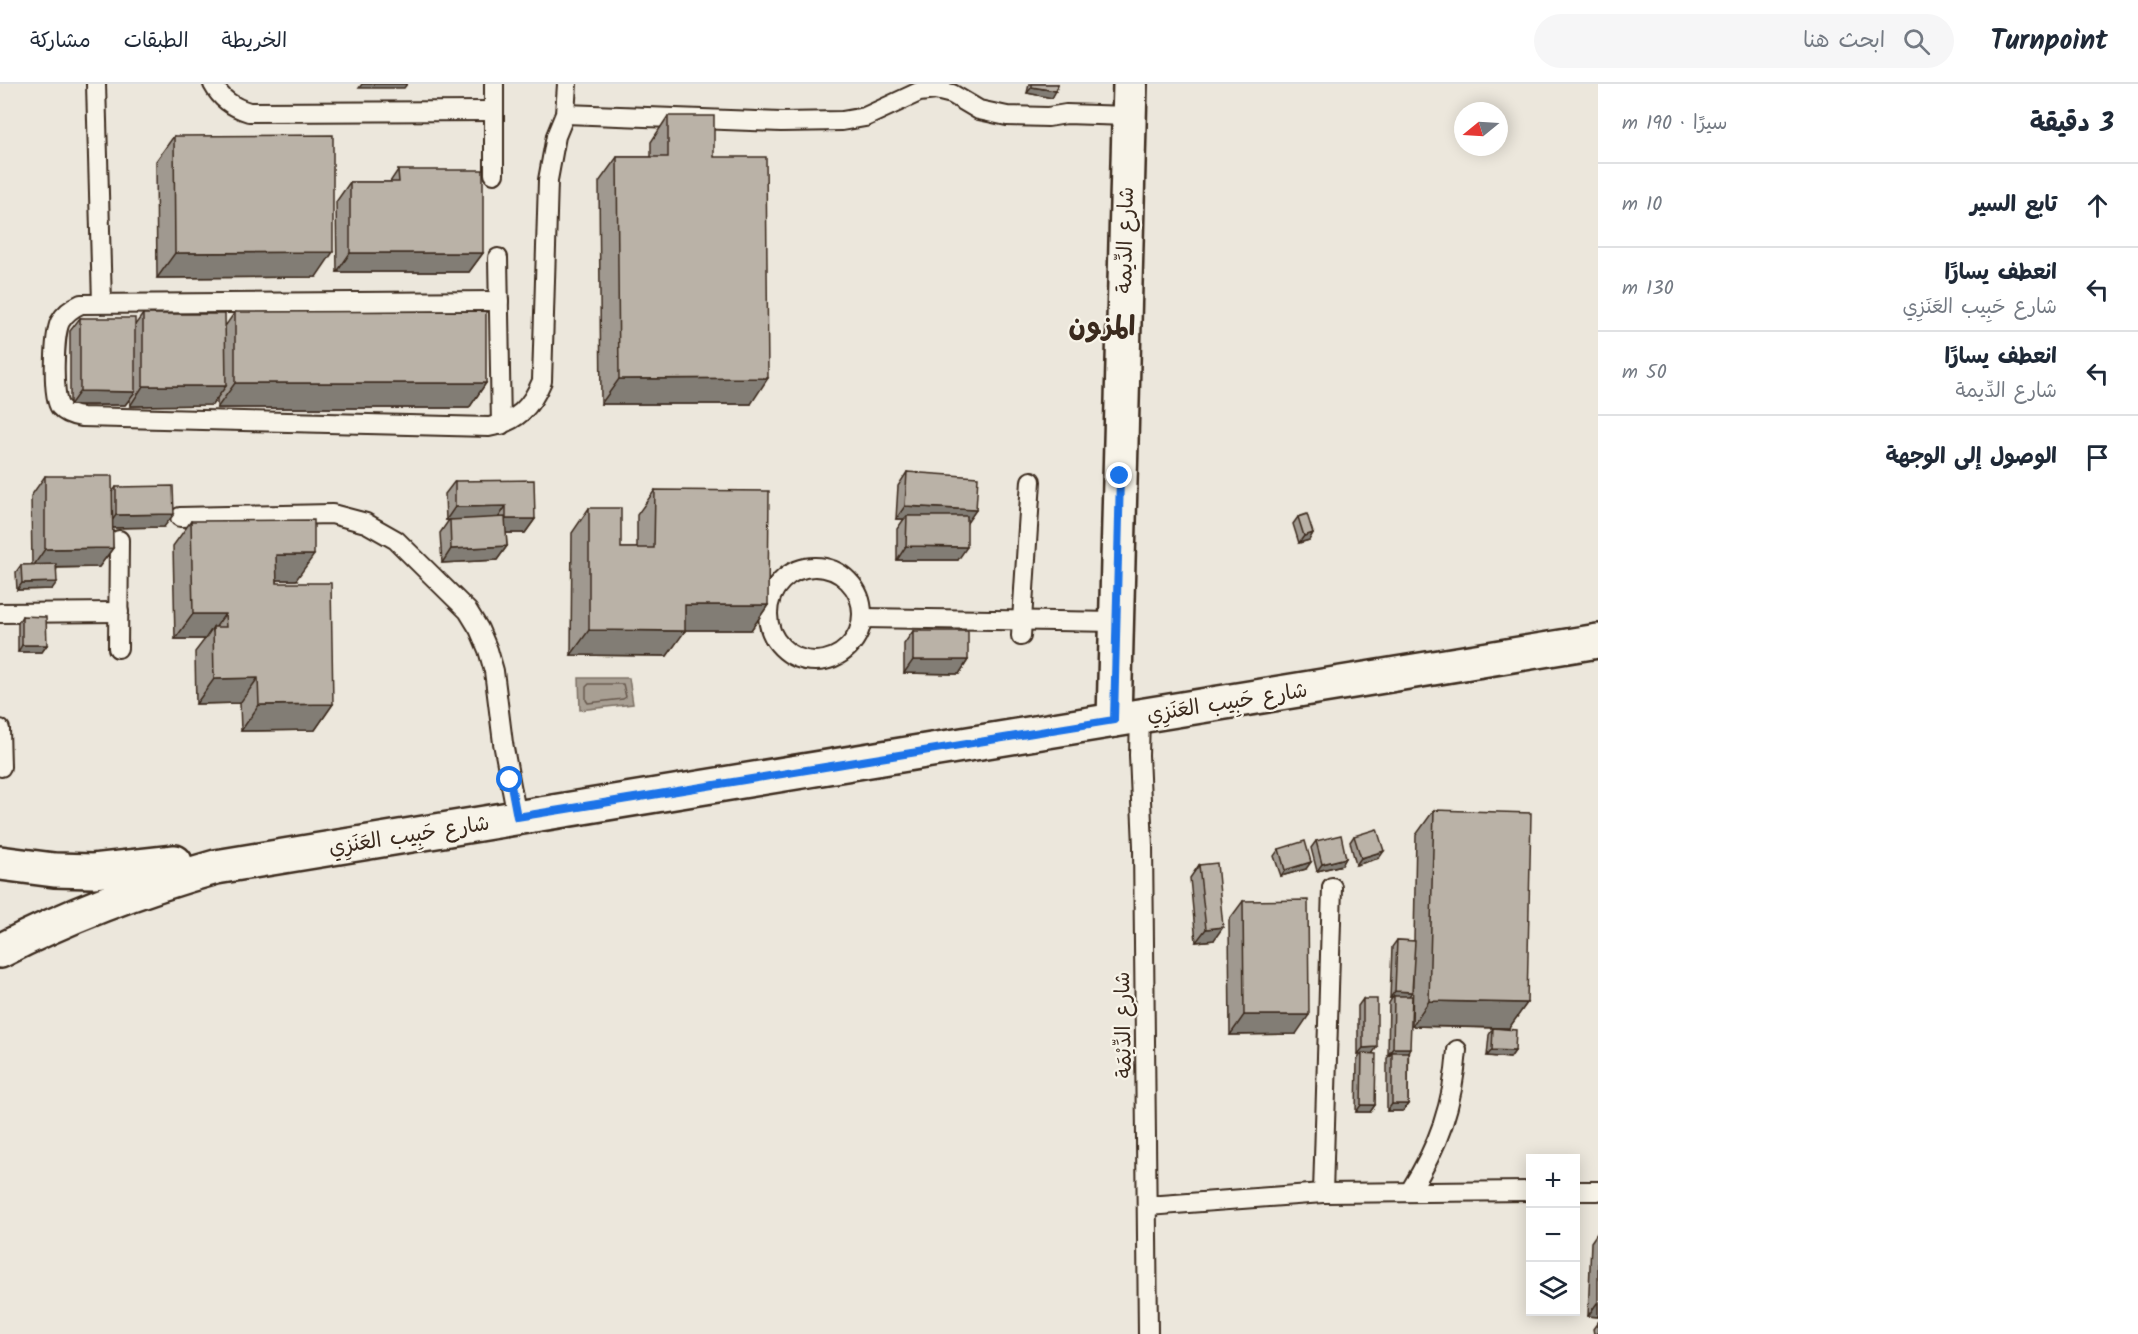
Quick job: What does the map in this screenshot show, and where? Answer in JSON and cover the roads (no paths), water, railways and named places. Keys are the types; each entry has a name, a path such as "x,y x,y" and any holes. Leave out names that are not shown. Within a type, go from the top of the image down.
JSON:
{"street":[{"name":"شارع الدِّيمة","path":"1127,718 1117,622 1130,84"},
{"name":"شارع حَبِيب العَنَزِي","path":"0,951 61,921 118,897 166,880 216,867 1598,641"},
{"name":"شارع حَبِيب العَنَزِي","path":"0,863 54,870 93,871 188,862 216,867"}],"lane":[{"path":"96,84 102,303"},
{"path":"213,84 226,102 249,112 494,111"},
{"path":"494,84 494,174"},
{"path":"499,301 81,304 67,312 59,326 55,393 61,407 74,416 489,427 515,419 527,409 542,381 548,180 551,158 565,114 567,84"},
{"path":"565,114 781,122 842,121 865,117 919,92 936,90 952,94 979,110 1007,116 1048,117 1066,114 1128,116"},
{"path":"498,258 501,425"},
{"path":"1021,628 1030,481"},
{"path":"180,517 332,514 366,523 396,540 468,611 484,640 494,671 503,743 517,817"},
{"path":"118,648 119,540"},
{"path":"808,566 822,567 836,571 848,579 857,590 862,603 863,618 860,631 853,644 842,654 829,660 815,662 801,660 778,644 771,631 768,618 769,603 774,590 783,579 808,566"},
{"path":"0,613 119,612"},
{"path":"863,618 1021,628 1117,622"},
{"name":"شارع الدِّيْمَة","path":"1127,718 1139,755 1143,846 1149,1334"},
{"path":"0,729 1,767"},
{"path":"1323,1193 1332,887"},
{"path":"1410,1191 1431,1155 1444,1124 1451,1100 1457,1050"},
{"path":"1148,1206 1323,1193 1526,1191"},
{"path":"1580,1191 1598,1191"}],"water":[{"path":"579,678 629,678 633,704 580,710"}],"district":[{"name":"المزون","path":"1102,326"}]}
